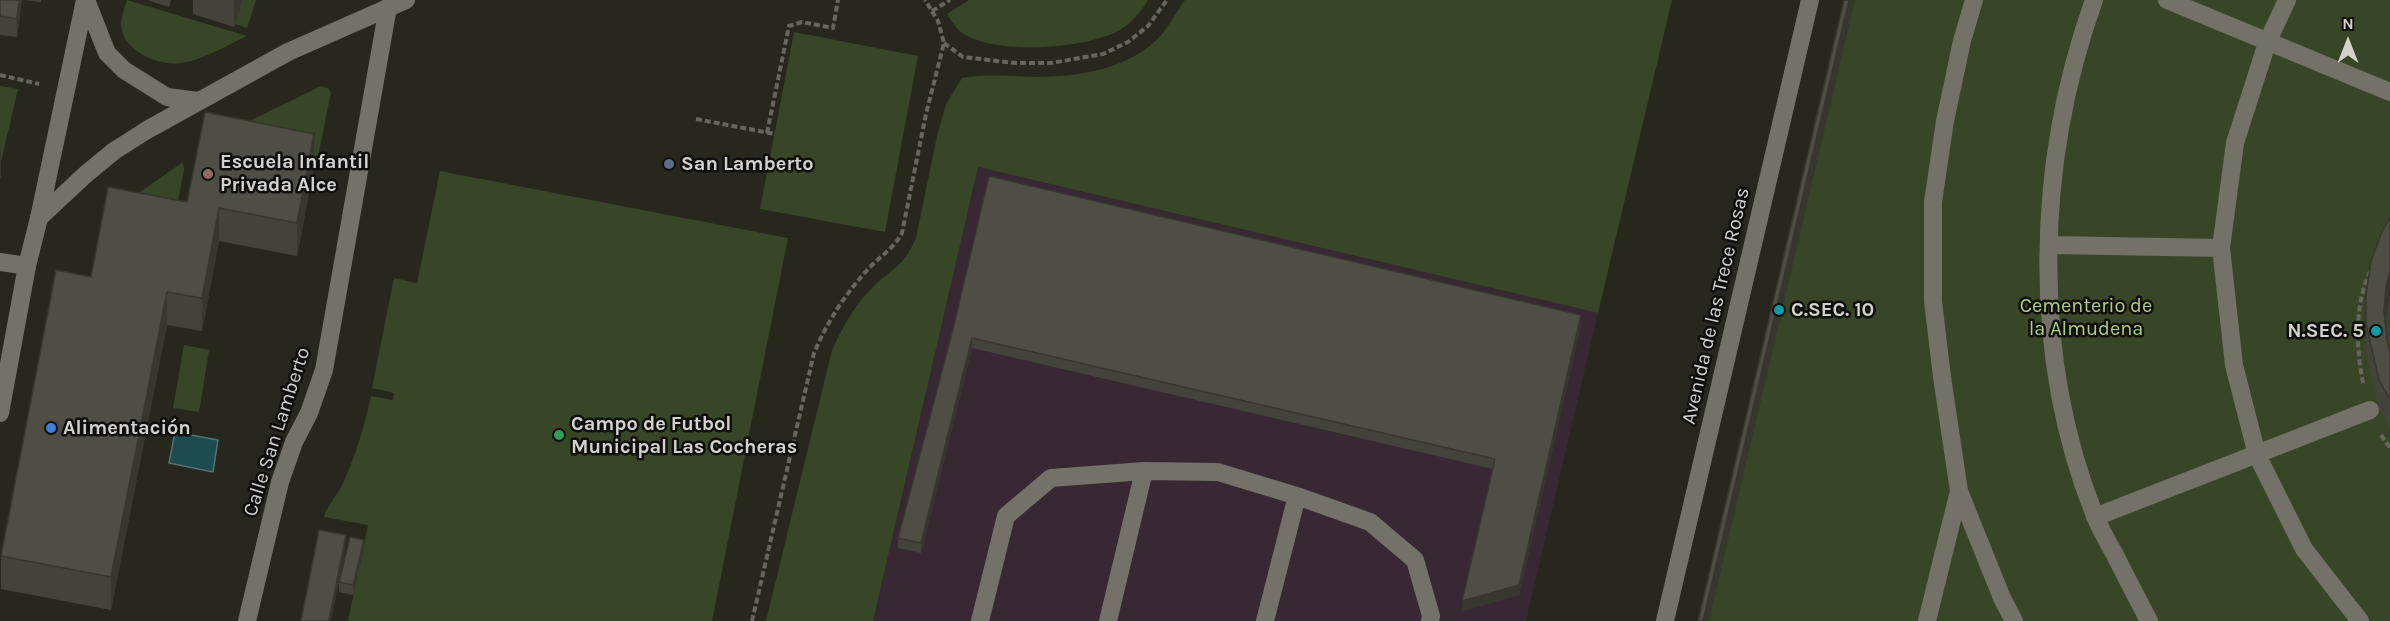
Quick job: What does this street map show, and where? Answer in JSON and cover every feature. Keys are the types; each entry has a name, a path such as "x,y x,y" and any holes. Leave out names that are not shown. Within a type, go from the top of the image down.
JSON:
{"street":[{"path":"0,413 27,266 86,0"},
{"path":"86,0 107,53 124,70 167,97 198,101"},
{"path":"39,218 114,151 198,101 288,52 406,0"},
{"name":"Avenida de las Trece Rosas","path":"1665,621 1810,0"},
{"path":"1974,0 1962,41 1945,121 1933,202 1933,301 1959,491 2002,598 2014,621"},
{"path":"2094,0 2080,41 2068,88 2052,188 2050,300 2056,368 2073,450 2095,517 2149,621"},
{"path":"2167,0 2390,92"},
{"path":"2287,0 2267,43 2235,142 2222,248 2234,365 2257,455 2304,549 2360,621"},
{"name":"Calle San Lamberto","path":"247,621 280,482 324,370 388,7"},
{"path":"2050,244 2222,248"},
{"path":"0,262 27,266"},
{"path":"2095,517 2370,410"},
{"path":"1108,621 1144,471"},
{"path":"980,621 1006,516 1051,478 1144,471 1218,472 1297,496 1370,522 1415,560 1431,616 1430,621"},
{"path":"1927,621 1959,491"},
{"path":"1265,621 1297,496"}],"path":[{"path":"767,133 789,26 802,22 833,28 838,0"},
{"path":"752,621 814,353 825,327 844,296 872,265 896,244 902,233 928,104 944,43 938,21 925,0"},
{"path":"932,11 950,0"},
{"path":"944,43 963,57 1015,63 1051,63 1103,54 1135,37 1148,26 1167,0"},
{"path":"0,75 66,90"},
{"path":"696,119 775,134"},
{"path":"2373,267 2369,275 2357,329 2358,359 2375,425 2390,448"}],"shaded area":[{"path":"977,167 1598,313 1526,621 873,621"}],"green space":[{"path":"127,0 247,36 191,61 166,63 156,61 132,47 122,31 122,15"},
{"path":"242,0 256,0 247,28 235,24"},
{"path":"969,0 1148,0 1128,24 1105,37 1063,45 1016,47 975,40 955,26 947,14"},
{"path":"1185,0 1672,0 1598,313 978,167 873,621 766,621 832,350 858,304 877,283 901,263 911,249 916,238 946,104 962,78 1052,77 1103,69 1120,63 1150,46 1162,34"},
{"name":"Cementerio de la Almudena","path":"1850,0 2390,0 2390,621 1704,621"},
{"path":"794,32 918,56 885,232 760,209"},
{"path":"0,86 18,89 0,166"},
{"path":"321,86 328,88 331,92 318,157 219,136"},
{"path":"183,162 184,170 175,215 127,201"},
{"name":"Campo de Futbol Municipal Las Cocheras","path":"440,171 788,238 712,621 348,621 368,525 324,517 352,462 371,396 393,400 394,393 372,388 394,278 417,283"},
{"path":"184,345 209,350 199,412 173,408"}],"water":[{"path":"175,432 218,440 213,472 169,463"}],"building":[{"path":"0,0 19,0 17,19 0,16"},
{"path":"1844,0 1849,0 1703,621 1698,621"},
{"path":"205,112 314,134 297,223 219,208 202,298 167,292 111,577 1,556 56,270 91,277 108,187 187,202"},
{"path":"989,176 1581,315 1519,585 1462,601 1495,459 972,338 921,543 898,538 952,333"},
{"name":"N.SEC. 5","path":"2390,218 2390,271 2384,310 2390,351 2390,399 2379,380 2366,324 2366,294 2371,261"},
{"path":"319,530 346,535 329,621 301,621"},
{"path":"350,537 364,540 353,585 339,582"}],"place":[{"name":"San Lamberto","path":"669,164"},
{"name":"Escuela Infantil Privada Alce","path":"208,174"},
{"name":"C.SEC. 10","path":"1779,310"},
{"name":"N.SEC. 5","path":"2376,331"},
{"name":"Alimentación","path":"51,428"},
{"name":"Campo de Futbol Municipal Las Cocheras","path":"559,435"}]}
